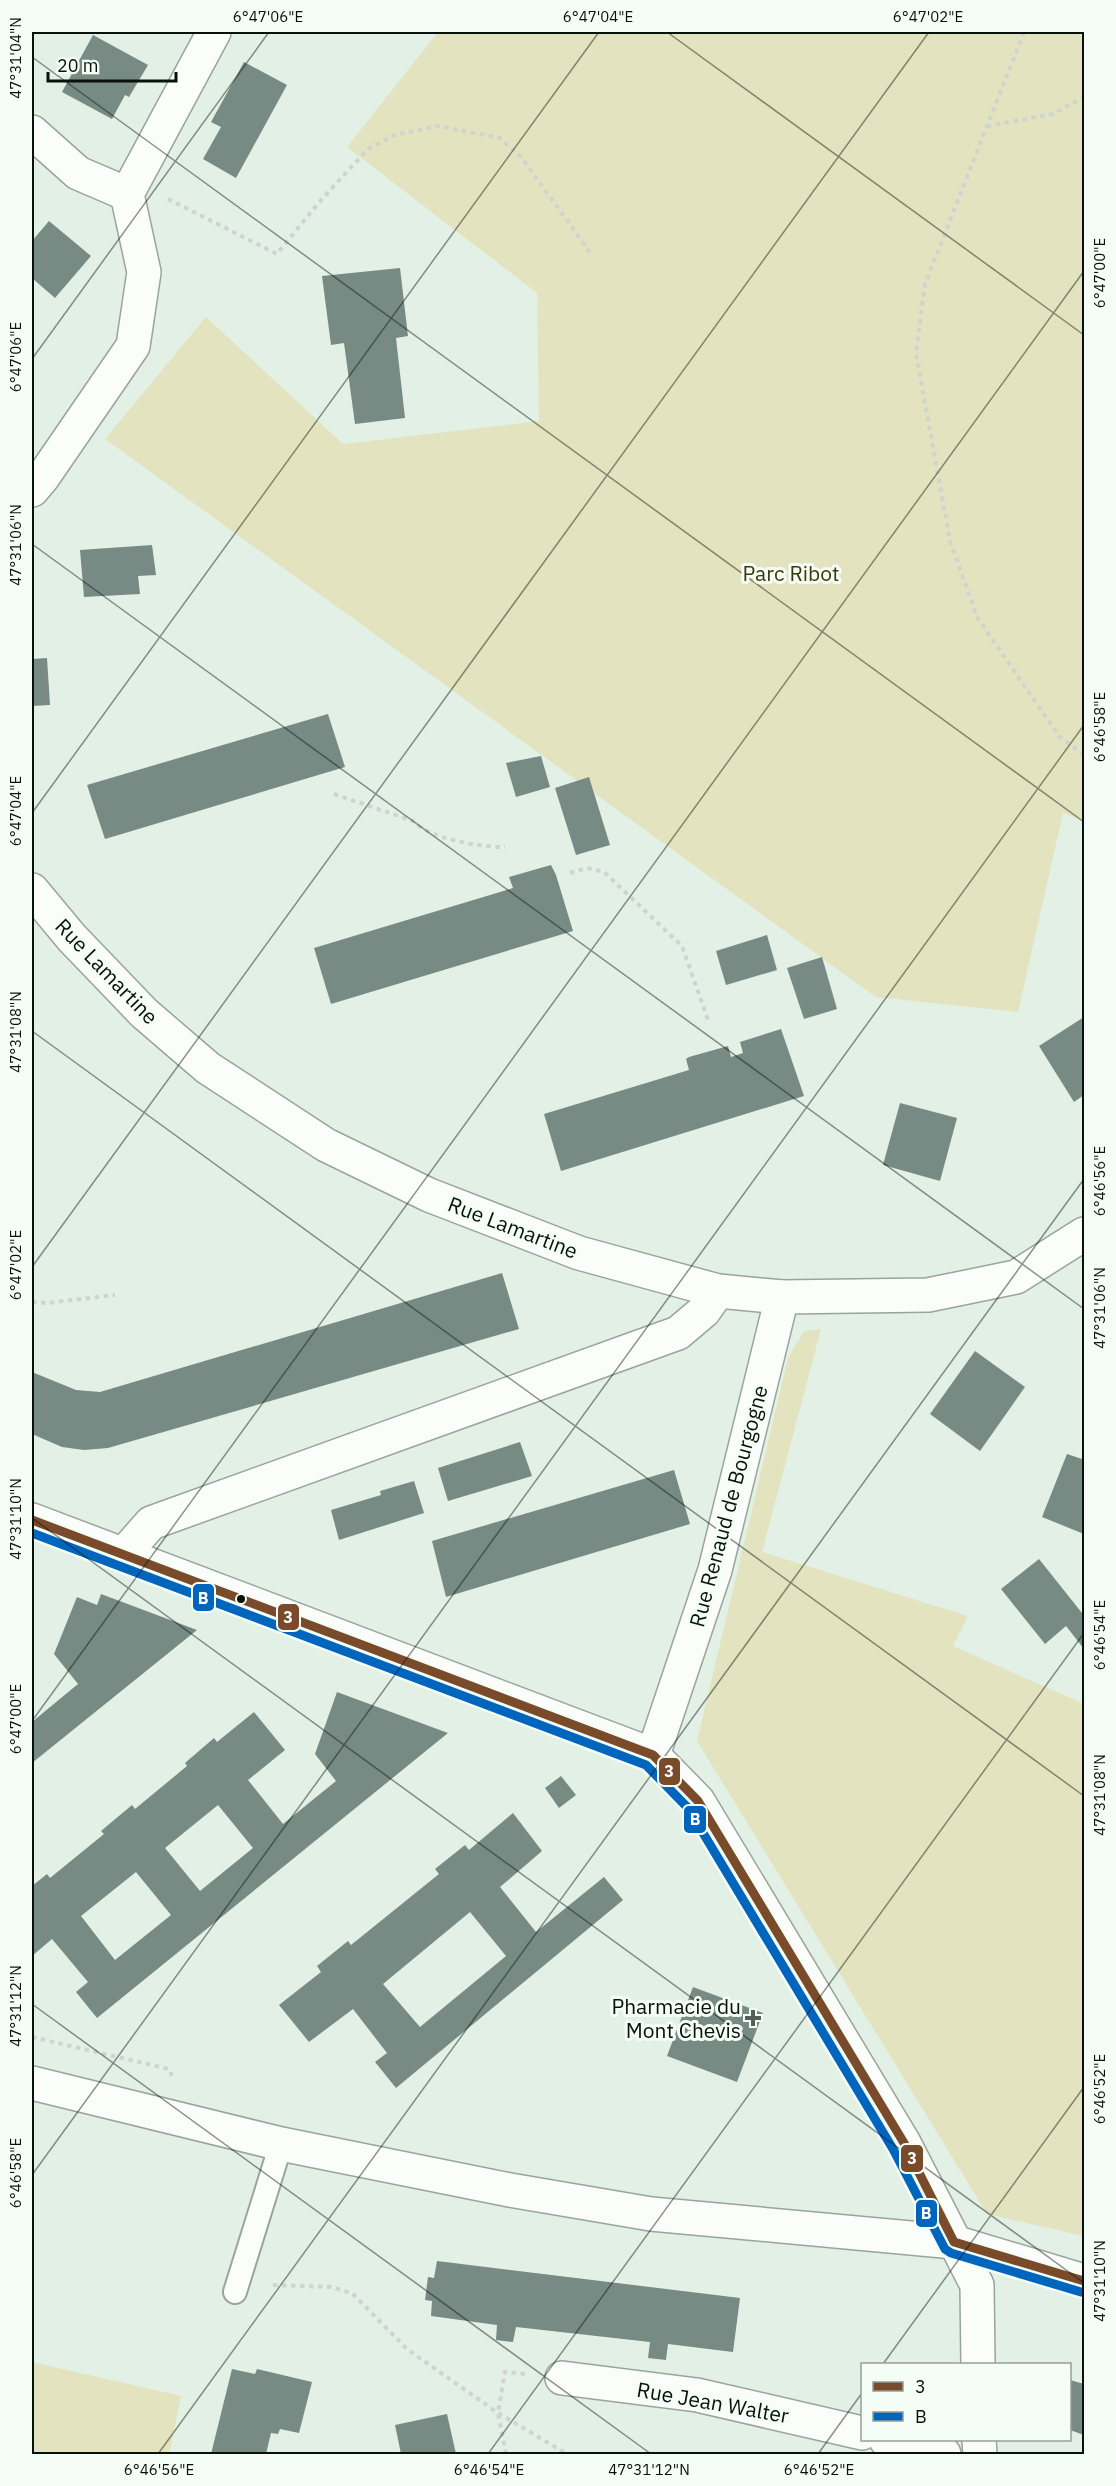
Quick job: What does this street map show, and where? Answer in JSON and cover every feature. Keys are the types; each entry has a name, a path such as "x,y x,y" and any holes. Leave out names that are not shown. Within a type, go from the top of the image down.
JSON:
{"street":[{"path":"32,490 133,346 144,272 127,194 214,32"},
{"path":"32,132 78,172 127,194"},
{"name":"Rue Lamartine","path":"32,890 72,938 160,1027 208,1068 326,1145 429,1195 579,1253 718,1291 782,1297 928,1295 1016,1277 1084,1234"},
{"path":"123,1554 151,1523 678,1333 704,1311 718,1291"},
{"name":"Rue Renaud de Bourgogne","path":"652,1755 715,1570 782,1297"},
{"path":"32,1520 652,1755 698,1801 904,2143 977,2285 978,2363"},
{"path":"32,2083 281,2144 510,2190 651,2214 954,2242 1084,2281"},
{"name":"Rue Jean Walter","path":"562,2378 697,2395 861,2433"},
{"path":"894,2441 944,2454"}],"lane":[{"path":"237,2285 281,2144"}],"path":[{"path":"1024,32 925,284 916,352 950,541 977,617 1059,736 1084,755"},
{"path":"986,126 1053,114 1084,98"},
{"path":"127,194 165,198 277,254 321,200 368,149 393,135 438,126 500,138 522,158 592,255"},
{"path":"334,794 413,821 422,830 484,847 505,847"},
{"path":"570,873 587,868 604,872 682,946 708,1020"},
{"path":"32,1302 47,1303 115,1295"},
{"path":"237,2285 331,2288 352,2293 407,2349 498,2414 567,2454"},
{"path":"506,2454 498,2414 504,2372 562,2378"}],"green space":[{"name":"Parc Ribot","path":"438,32 1084,32 1084,821 1063,813 1018,1012 876,997 105,439 206,317 343,444 539,421 537,293 347,147"},
{"path":"821,1329 762,1552 968,1616 953,1646 1084,1704 1084,2236 987,2214 697,1741 788,1358 804,1331"},
{"path":"32,2362 181,2396 169,2454 32,2454"}],"building":[{"path":"93,35 148,65 129,97 125,95 112,119 62,92"},
{"path":"244,62 287,85 236,178 203,159 221,127 211,122"},
{"path":"49,221 91,256 55,298 32,278 32,241"},
{"path":"400,268 408,336 396,338 405,418 355,424 344,343 331,345 322,276"},
{"path":"152,545 156,575 138,576 140,594 84,597 80,550"},
{"path":"47,658 50,705 32,706 32,659"},
{"path":"328,714 345,767 105,839 87,785"},
{"path":"541,756 550,787 516,797 506,763"},
{"path":"589,777 610,845 576,855 555,788"},
{"path":"551,865 573,931 331,1004 314,948 513,888 509,877"},
{"path":"767,935 777,970 726,985 716,951"},
{"path":"822,957 837,1009 804,1019 787,968"},
{"path":"1084,1017 1084,1095 1074,1102 1039,1046"},
{"path":"781,1029 804,1096 561,1171 544,1114 689,1070 686,1059 689,1057 728,1046 731,1057 743,1053 740,1042"},
{"path":"900,1103 957,1118 940,1181 883,1165"},
{"path":"502,1273 519,1329 108,1448 84,1450 62,1447 32,1434 32,1372 76,1390 100,1392"},
{"path":"975,1351 1025,1387 980,1451 930,1414"},
{"path":"520,1442 532,1476 448,1501 438,1468"},
{"path":"1067,1454 1082,1459 1084,1455 1084,1534 1042,1517"},
{"path":"674,1470 690,1524 446,1597 432,1541"},
{"path":"414,1481 424,1513 339,1540 331,1510 381,1495 380,1491"},
{"path":"1039,1559 1082,1613 1084,1612 1084,1649 1066,1626 1045,1644 1001,1589"},
{"path":"101,1594 197,1630 32,1763 32,1722 78,1684 54,1654 77,1597 97,1605"},
{"path":"337,1692 448,1733 97,2018 76,1992 88,1982 52,1939 32,1956 32,1886 47,1874 50,1878 104,1834 101,1831 132,1805 135,1809 187,1766 185,1763 214,1738 217,1742 254,1712 285,1750 248,1780 283,1824 336,1781 315,1754","holes":["218,1805 253,1848 200,1891 165,1848","136,1872 171,1915 115,1960 81,1916"]},
{"path":"561,1776 576,1795 559,1808 545,1788"},
{"path":"513,1813 542,1851 500,1887 536,1932 604,1877 623,1900 396,2088 375,2062 387,2053 353,2009 309,2042 279,2005 321,1972 317,1966 348,1941 351,1945 439,1874 435,1869 465,1845 469,1850","holes":["470,1912 506,1956 420,2027 383,1984"]},
{"path":"693,1987 763,2013 737,2082 667,2056"},
{"path":"437,2261 740,2298 733,2352 668,2344 666,2360 648,2358 650,2342 516,2327 513,2342 496,2340 497,2325 431,2316 432,2301 425,2300 428,2277 434,2278"},
{"path":"232,2369 255,2374 257,2369 312,2382 299,2433 280,2429 278,2434 271,2433 266,2454 211,2454"},
{"path":"1071,2380 1084,2384 1084,2435 1071,2430"},
{"path":"447,2414 456,2454 401,2454 395,2425"}],"transit line":[{"name":"3","path":"32,1520 653,1755 698,1801 904,2143 954,2242 1084,2281"},
{"name":"B","path":"32,1533 646,1765 688,1808 893,2149 945,2249 951,2253 1081,2292"}],"place":[{"name":"Pharmacie du Mont Chevis","path":"753,2018"}]}
